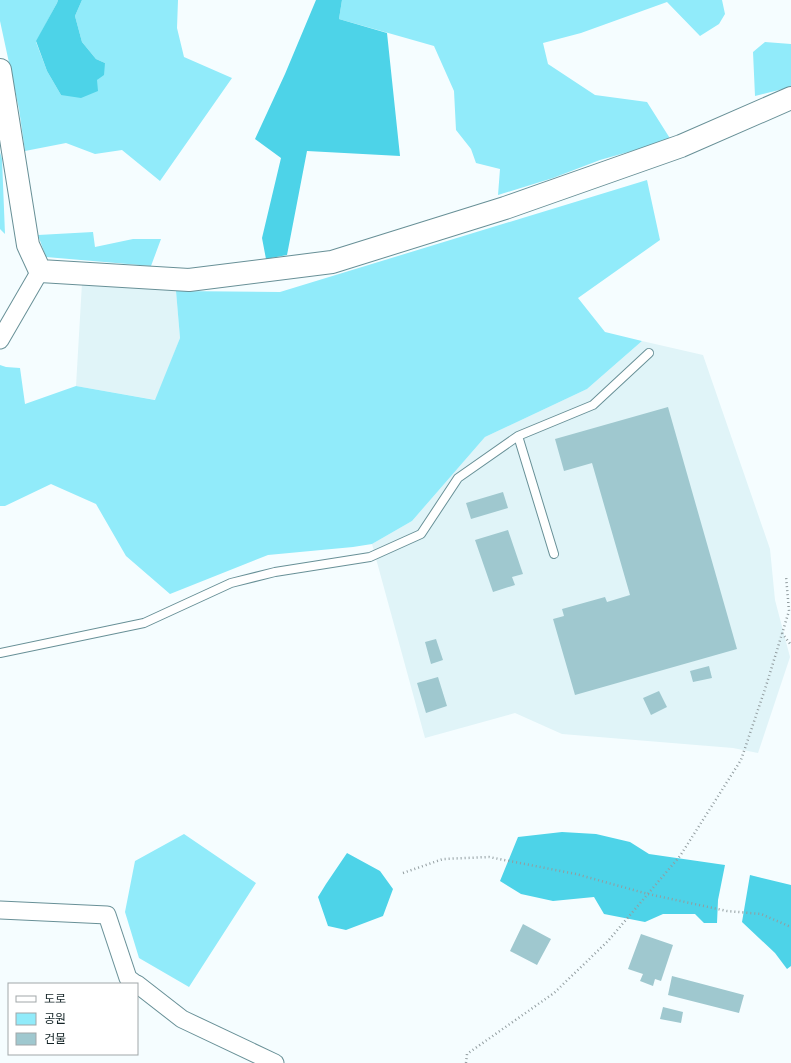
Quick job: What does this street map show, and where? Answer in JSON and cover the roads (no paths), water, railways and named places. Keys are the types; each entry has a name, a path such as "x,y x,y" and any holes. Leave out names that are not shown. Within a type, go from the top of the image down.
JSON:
{"street":[{"path":"0,70 28,245 40,271"},
{"path":"40,271 189,280 332,262 506,208 564,188 681,146 791,98"},
{"path":"0,340 40,271"},
{"path":"0,910 107,915 128,978 136,983"},
{"path":"138,985 182,1019 275,1063"}],"lane":[{"path":"0,653 144,623 231,583 275,572 370,557 421,534 458,478 518,436 593,405 649,353"},
{"path":"518,436 554,554"}]}
